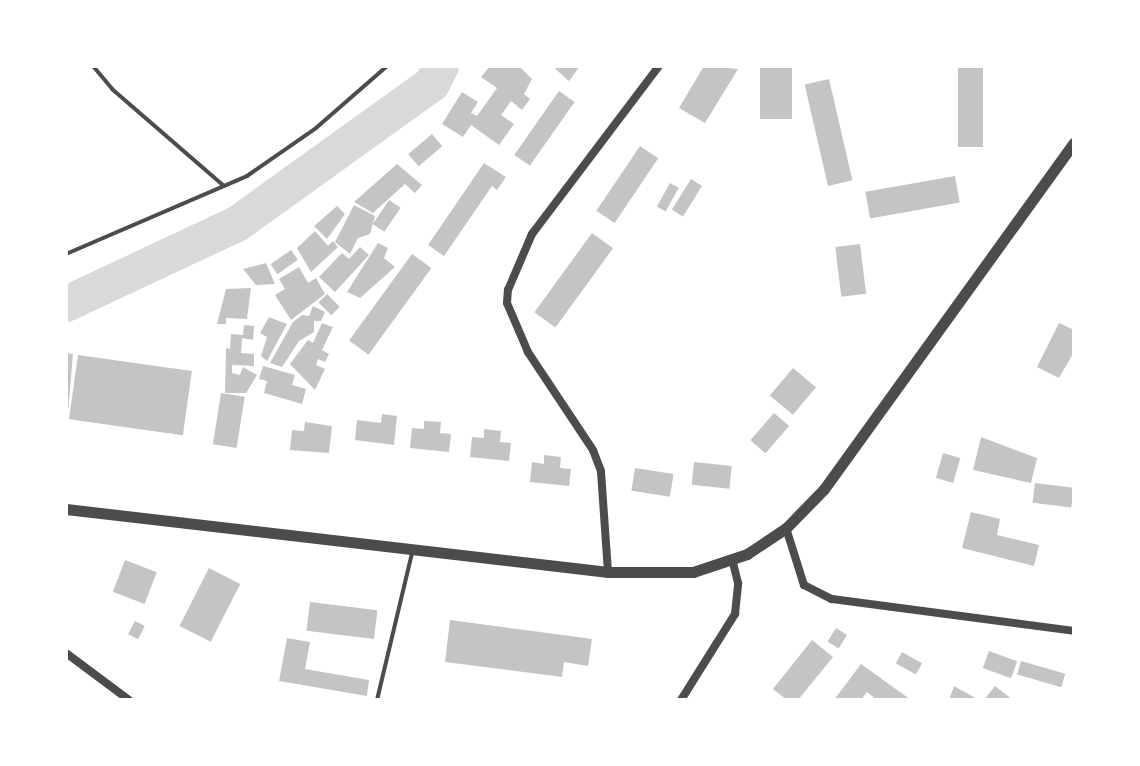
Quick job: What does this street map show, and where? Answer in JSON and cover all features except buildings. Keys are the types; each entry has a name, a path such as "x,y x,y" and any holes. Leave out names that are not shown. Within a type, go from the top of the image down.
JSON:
{"street":[{"path":"608,572 601,471 593,450 528,352 511,316 508,290 532,234 659,66"},
{"path":"66,509 608,572 693,572 732,559 786,528 824,489 1069,159 1074,143"},
{"path":"786,528 804,585 832,599 1074,631"},
{"path":"681,700 735,614 738,583 732,559"},
{"path":"66,653 129,700"}],"lane":[{"path":"93,66 112,89 223,185"},
{"path":"66,254 247,176 316,128 387,66"},
{"path":"377,700 413,547"}],"waterway":[{"path":"66,304 237,224 432,84 441,66"}]}
